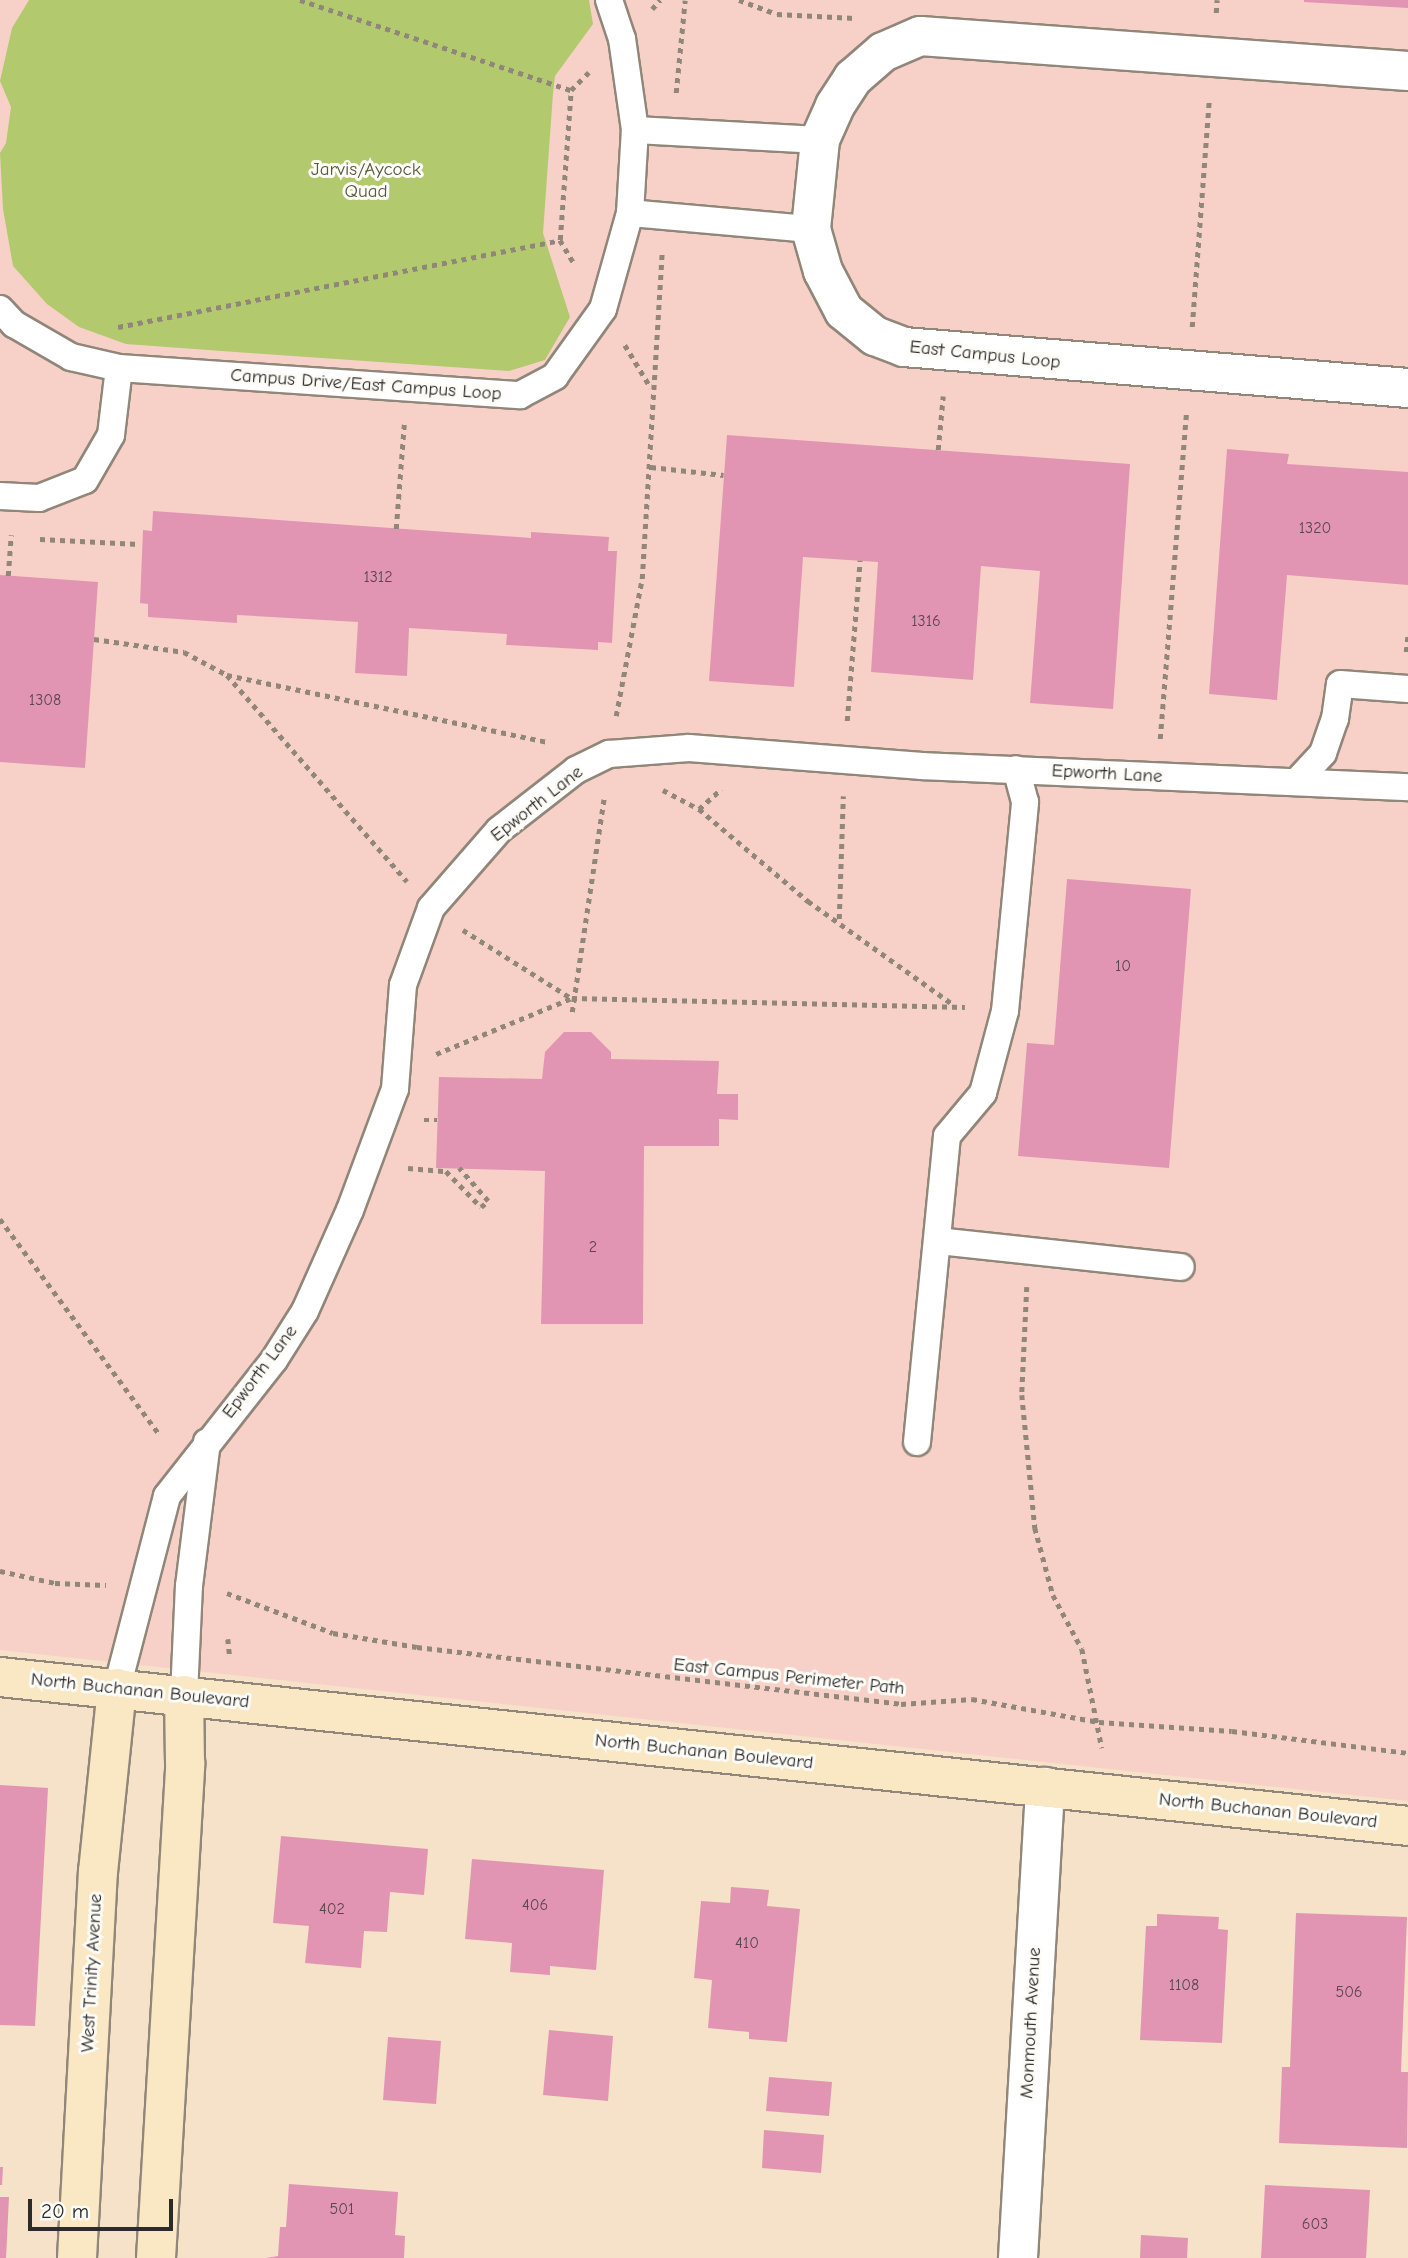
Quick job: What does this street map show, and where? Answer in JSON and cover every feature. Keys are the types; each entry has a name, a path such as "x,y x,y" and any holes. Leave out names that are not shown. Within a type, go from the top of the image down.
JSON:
{"street":[{"name":"East Campus Loop","path":"1408,71 920,36 883,52 853,78 820,140 811,229 823,271 844,311 875,335 894,344 947,354 1408,388"},
{"name":"North Buchanan Boulevard","path":"0,1677 1408,1826"},
{"name":"West Trinity Avenue","path":"77,2258 98,1872 117,1688"},
{"path":"156,2258 185,1763 184,1695"},
{"name":"Monmouth Avenue","path":"1018,2258 1045,1787"}],"lane":[{"name":"Campus Drive/East Campus Loop","path":"0,309 14,324 71,357 119,368 520,395 555,376 603,309 630,213 635,130 622,40 609,0"},
{"path":"635,130 820,140"},
{"path":"630,213 811,229"},
{"path":"0,496 39,498 85,480 111,435 119,368"},
{"path":"1299,779 1323,753 1335,719 1340,684 1408,689"},
{"name":"Epworth Lane","path":"117,1688 167,1496 274,1360 305,1311 350,1210 396,1089 403,985 431,908 499,830 576,770 609,754 689,748 1250,783 1299,779 1408,787"},
{"path":"917,1442 947,1136 983,1093 1005,1011 1025,802 1017,769"},
{"path":"938,1241 1181,1267"},
{"path":"184,1695 189,1586 208,1441"}],"path":[{"path":"300,0 571,90"},
{"path":"672,132 685,0"},
{"path":"739,0 777,14 886,20 920,36"},
{"path":"622,40 571,90 560,240 652,390"},
{"path":"609,754 642,579 665,217"},
{"path":"71,357 87,333 560,240"},
{"path":"938,450 947,354"},
{"path":"396,529 404,420"},
{"path":"651,467 724,474"},
{"path":"11,538 24,538"},
{"path":"37,539 139,544"},
{"path":"94,639 184,652 227,675 609,754 699,809 808,901 954,1006"},
{"path":"227,675 431,908 572,998"},
{"path":"572,1012 572,998 606,790"},
{"path":"429,1057 572,998 954,1006 1005,1011"},
{"path":"416,1132 422,1107"},
{"path":"430,1120 437,1120"},
{"path":"410,1157 407,1170 446,1171 481,1207 488,1200 459,1168"},
{"path":"0,1219 160,1435"},
{"path":"1031,1251 1022,1329 1022,1395 1035,1528 1053,1595 1082,1649 1099,1722 1103,1755"},
{"path":"0,1571 55,1583 119,1583"},
{"name":"East Campus Perimeter Path","path":"216,1591 333,1633 417,1647 901,1704 972,1699 1099,1722 1232,1731 1408,1753"}],"shaded area":[{"path":"0,0 1408,0 1408,1801 0,1650"}],"green space":[{"name":"Jarvis/Aycock Quad","path":"29,0 589,0 593,24 555,76 543,233 570,317 545,360 509,371 264,354 126,344 79,327 47,304 13,266 3,209 0,153 6,143 11,107 0,81 12,28"}],"building":[{"path":"1408,0 1408,8 1304,2"},
{"path":"727,435 1130,464 1113,709 1030,703 1040,571 981,566 973,680 871,672 878,562 803,557 794,687 709,681"},
{"path":"1227,449 1289,454 1287,464 1408,472 1408,585 1287,575 1277,700 1209,694"},
{"path":"153,511 531,538 531,532 609,537 608,551 617,551 612,643 598,642 598,650 506,645 507,634 409,628 407,676 355,673 358,622 237,615 237,623 148,617 148,604 140,603 143,530 152,531"},
{"path":"0,575 98,582 85,768 0,762"},
{"path":"1067,879 1191,889 1169,1168 1018,1156 1027,1043 1054,1045"},
{"path":"564,1032 591,1032 611,1052 611,1059 719,1061 717,1094 738,1094 738,1120 719,1119 719,1146 644,1146 643,1324 541,1324 545,1171 436,1168 439,1077 542,1079 545,1052"},
{"path":"0,1785 48,1788 35,2026 0,2025"},
{"path":"281,1836 428,1849 424,1895 390,1892 387,1932 364,1931 361,1968 305,1963 309,1926 273,1923"},
{"path":"472,1859 604,1870 596,1970 550,1966 550,1975 510,1972 512,1943 465,1939"},
{"path":"731,1887 769,1890 767,1906 800,1909 787,2042 749,2039 749,2032 708,2028 712,1980 694,1978 701,1901 730,1903"},
{"path":"1296,1913 1407,1917 1401,2072 1408,2072 1407,2148 1279,2143 1282,2067 1290,2067"},
{"path":"1157,1914 1219,1917 1218,1929 1228,1930 1222,2043 1140,2040 1146,1926 1157,1926"},
{"path":"549,2030 613,2036 608,2101 543,2095"},
{"path":"388,2037 441,2041 436,2104 383,2100"},
{"path":"769,2077 832,2082 829,2116 766,2111"},
{"path":"764,2130 824,2135 821,2173 762,2168"},
{"path":"0,2167 3,2167 2,2185 0,2185"},
{"path":"289,2184 398,2192 395,2235 405,2236 404,2258 266,2258 278,2256 280,2227 286,2227"},
{"path":"1265,2185 1370,2190 1366,2258 1261,2258"},
{"path":"0,2197 9,2197 6,2258 0,2258"},
{"path":"1141,2235 1188,2238 1187,2258 1140,2258"}]}
